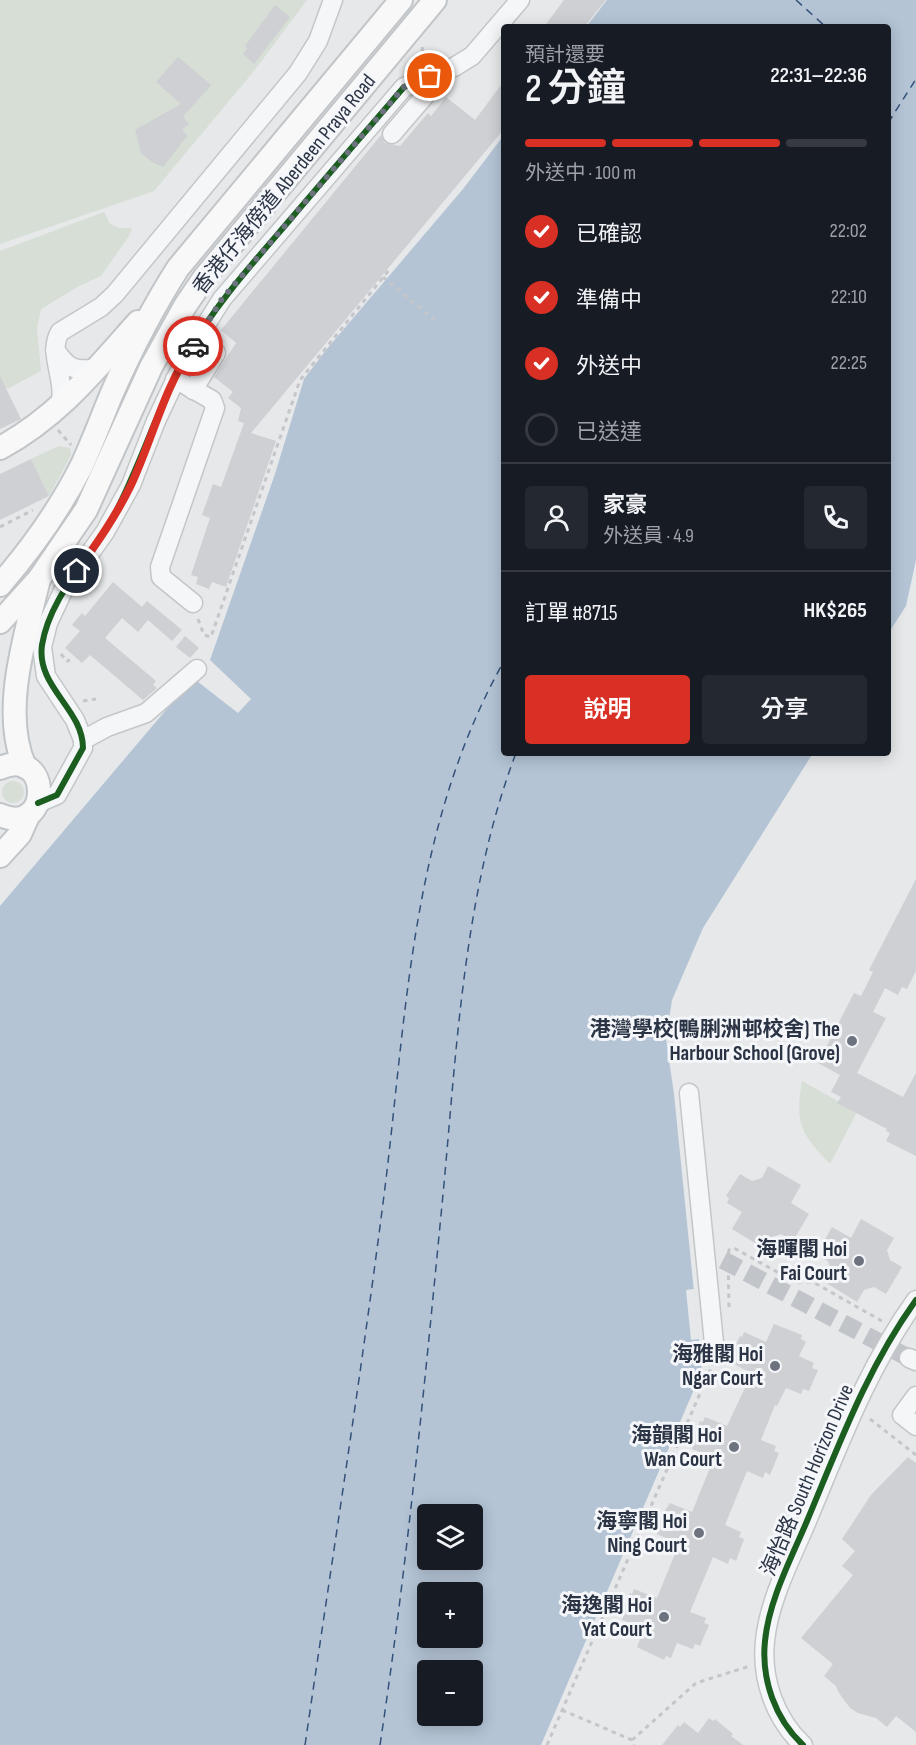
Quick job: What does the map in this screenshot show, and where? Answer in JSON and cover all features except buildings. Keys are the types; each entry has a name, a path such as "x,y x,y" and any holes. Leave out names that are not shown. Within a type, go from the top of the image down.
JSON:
{"main road":[{"name":"香港仔海傍道 Aberdeen Praya Road","path":"0,585 44,530 82,465 125,365 159,298 199,241 401,0"},
{"name":"香港仔海傍道 Aberdeen Praya Road","path":"0,622 39,579 86,510 151,367 184,306 204,278 435,0"},
{"path":"0,448 35,426 60,406 159,298"},
{"path":"0,856 8,851 20,834 40,793 17,743 16,678 39,579"},
{"path":"0,736 3,749 0,767 8,765 31,772"},
{"path":"0,815 13,819 33,809"}],"street":[{"path":"60,406 63,396 62,380 54,346 64,327 91,314 115,294 298,74 318,41 333,0"},
{"path":"33,809 57,795 83,748 83,740 75,720 46,676 42,647 48,623 63,591 105,532 131,484 175,379 196,340 222,299 404,87 428,72 472,56 520,0"},
{"path":"392,134 429,91 428,72"},
{"path":"393,100 409,114"},
{"path":"194,390 216,353 196,340"},
{"path":"54,346 66,365 71,368 96,368"},
{"path":"175,379 212,400 215,408 160,567 162,577 193,603"},
{"path":"83,740 146,712 197,669"},
{"path":"31,772 66,777"},
{"path":"689,1093 714,1260 715,1348"},
{"name":"海怡路 South Horizon Drive","path":"803,1745 785,1724 768,1685 765,1643 768,1622 783,1578 862,1392 896,1329 916,1300"},
{"path":"916,1396 902,1415 916,1426"}],"path":[{"path":"422,47 428,72"},
{"path":"193,603 203,633 206,637 211,637 300,380 389,270"},
{"path":"383,277 436,321"},
{"path":"61,654 68,661"},
{"path":"81,702 96,699"},
{"path":"729,1315 728,1257 729,1250 734,1248 795,1282 813,1282 886,1323"},
{"path":"547,1745 715,1348"},
{"path":"870,1419 916,1455"},
{"path":"562,1710 633,1743 696,1683 750,1665"}],"shaded area":[{"path":"0,0 307,0 254,71 154,191 0,244"},
{"path":"104,212 110,224 119,228 132,228 129,236 101,276 79,286 41,309 37,328 41,371 7,389 0,381 0,251"},
{"path":"59,446 70,448 71,455 49,496 31,459"},
{"path":"13,781 21,784 24,792 21,800 13,803 5,800 2,792 5,784"},
{"path":"802,1081 857,1112 830,1164 812,1144 802,1127 799,1107"}],"water":[{"path":"607,0 916,0 916,560 906,606 891,629 891,24 588,24"},
{"path":"501,139 501,756 811,756 703,928 672,1000 666,1039 674,1094 702,1371 541,1745 0,1745 0,906 193,678 238,713 251,699 210,660 275,474 304,379 463,189"}],"pier":[{"path":"694,1289 699,1339 691,1340 686,1290"}],"ferry route":[{"path":"796,0 823,24"},
{"path":"891,118 916,79"},
{"path":"305,1745 373,1278 416,929 430,860 448,792 472,726 501,667"},
{"path":"380,1745 416,1465 466,966 485,857 515,756"}],"tunnel":[{"path":"723,1260 909,1358"}],"cycle path":[{"path":"38,803 57,795 83,748 76,721 52,686 42,660 42,645 46,627 71,579 112,519 176,374 198,336 261,253 404,87 431,76"},
{"path":"803,1745 793,1735 778,1711 768,1684 764,1655 771,1610 868,1380 916,1300"}],"way so far":[{"path":"193,346 222,299 404,87 430,76"}],"place":[{"name":"港灣學校(鴨脷洲邨校舍) The Harbour School (Grove)","path":"852,1041"},
{"name":"海暉閣 Hoi Fai Court","path":"859,1261"},
{"name":"海雅閣 Hoi Ngar Court","path":"775,1366"},
{"name":"海韻閣 Hoi Wan Court","path":"734,1447"},
{"name":"海寧閣 Hoi Ning Court","path":"699,1533"},
{"name":"海逸閣 Hoi Yat Court","path":"664,1617"}],"route":[{"path":"77,571 105,532 131,484 156,421 193,346"}]}
